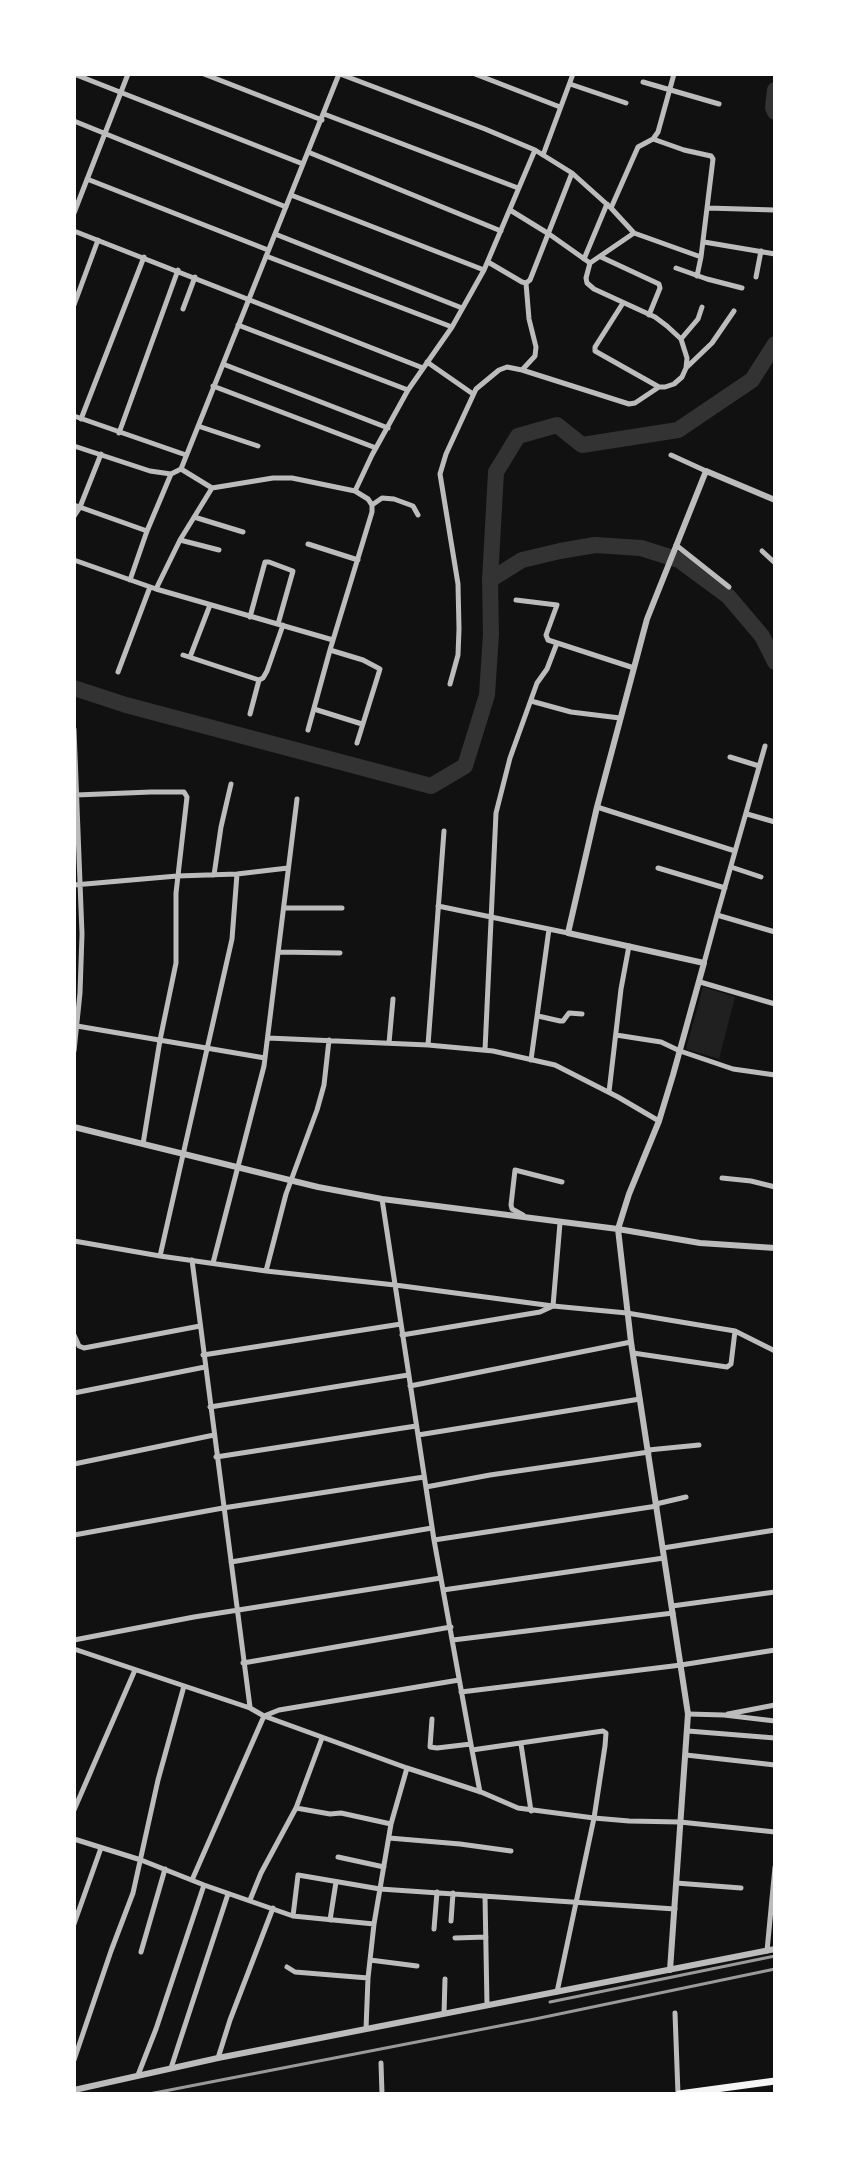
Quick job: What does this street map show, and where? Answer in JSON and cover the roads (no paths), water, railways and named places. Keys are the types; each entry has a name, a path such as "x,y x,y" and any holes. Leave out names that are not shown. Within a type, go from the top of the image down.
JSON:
{"main road":[{"path":"679,2094 775,2081"}],"street":[{"path":"74,74 303,164"},
{"path":"74,213 128,74"},
{"path":"204,74 518,188"},
{"path":"74,446 150,471 171,474 181,469 339,74 535,150 572,173 634,233 701,257"},
{"path":"475,74 560,107"},
{"path":"543,155 573,74"},
{"path":"584,259 638,147 653,139 658,132 674,74"},
{"path":"643,82 719,104"},
{"path":"570,84 626,103"},
{"path":"74,121 286,207"},
{"path":"653,139 713,159 697,276"},
{"path":"355,491 408,390 452,327 484,270 535,150"},
{"path":"308,152 501,231"},
{"path":"526,283 530,280 572,173"},
{"path":"74,181 85,182 452,327"},
{"path":"291,195 484,270"},
{"path":"707,208 775,210"},
{"path":"510,210 590,263"},
{"path":"74,231 425,365 473,394"},
{"path":"623,303 595,351 659,387 674,384 686,368 687,358 681,339 649,315 589,287 586,278 590,263 634,233"},
{"path":"275,234 462,308"},
{"path":"74,305 98,240"},
{"path":"704,242 775,254"},
{"path":"756,277 761,251"},
{"path":"144,257 77,418 186,455"},
{"path":"600,257 659,284 649,315"},
{"path":"488,262 526,283"},
{"path":"676,268 742,288"},
{"path":"119,433 178,270"},
{"path":"183,309 195,277"},
{"path":"525,371 535,356 536,347 529,319 526,283"},
{"path":"681,339 698,319 702,307"},
{"path":"686,368 712,343 734,311"},
{"path":"238,325 408,390"},
{"path":"223,364 388,428"},
{"path":"450,684 458,655 458,584 440,474 473,394 482,383 507,367 629,404 659,387"},
{"path":"213,386 376,448"},
{"path":"198,426 258,446"},
{"path":"74,516 101,454"},
{"path":"671,455 775,500"},
{"path":"181,469 212,488 292,478 355,491 372,505 308,730"},
{"path":"568,933 597,807 647,619 706,471"},
{"path":"130,580 171,474"},
{"path":"118,672 153,588 212,488"},
{"path":"372,505 382,498 394,499 413,506 418,515"},
{"path":"77,506 147,531"},
{"path":"194,517 243,532"},
{"path":"180,540 219,550"},
{"path":"308,544 358,560"},
{"path":"675,547 729,587"},
{"path":"762,551 775,563"},
{"path":"74,560 153,588 333,640"},
{"path":"250,617 265,562 293,571 267,671 259,680 250,714"},
{"path":"516,600 557,605 546,635 548,640 634,668"},
{"path":"210,605 187,656 259,680"},
{"path":"485,1050 496,813 510,758 537,683 547,669 557,643"},
{"path":"330,650 380,669 357,743"},
{"path":"531,701 571,712 620,718"},
{"path":"314,709 362,724"},
{"path":"74,729 77,885 82,934 74,1051"},
{"path":"670,1970 688,1714 631,1342 618,1229 642,1159 659,1121 765,746"},
{"path":"730,757 759,766"},
{"path":"214,875 231,784"},
{"path":"76,795 151,792 185,793 187,797 177,876 176,963 143,1144"},
{"path":"213,1263 265,1058 297,799"},
{"path":"597,807 735,851"},
{"path":"747,814 775,822"},
{"path":"428,1045 444,831"},
{"path":"731,867 761,877"},
{"path":"77,885 289,868"},
{"path":"658,868 725,888"},
{"path":"160,1256 232,939 237,874"},
{"path":"438,906 704,963"},
{"path":"284,908 342,908"},
{"path":"717,915 775,932"},
{"path":"531,1060 549,929"},
{"path":"609,1092 622,979 629,946"},
{"path":"279,952 340,953"},
{"path":"700,982 775,1004"},
{"path":"387,1043 393,999"},
{"path":"538,1016 563,1021 569,1013 582,1014"},
{"path":"77,1026 265,1058"},
{"path":"616,1035 661,1042 741,1071 775,1075"},
{"path":"268,1038 485,1050 555,1065 659,1121"},
{"path":"266,1271 291,1181 317,1110 331,1040"},
{"path":"74,1127 291,1181 382,1199 618,1229 700,1243 775,1248"},
{"path":"527,1218 512,1209 515,1170 562,1182"},
{"path":"722,1178 775,1187"},
{"path":"382,1199 434,1540 476,1780 481,1792"},
{"path":"553,1306 560,1223"},
{"path":"74,1241 266,1271 627,1313 735,1331 775,1351"},
{"path":"192,1260 250,1708"},
{"path":"402,1335 540,1312 553,1306"},
{"path":"203,1355 401,1324"},
{"path":"74,1335 79,1346 84,1348 200,1326"},
{"path":"633,1353 727,1367 731,1364 735,1331"},
{"path":"410,1386 631,1342"},
{"path":"74,1393 205,1367"},
{"path":"210,1407 408,1375"},
{"path":"418,1435 641,1399"},
{"path":"216,1457 416,1426"},
{"path":"74,1464 214,1435"},
{"path":"426,1487 699,1445"},
{"path":"74,1535 424,1477"},
{"path":"434,1540 657,1505 686,1497"},
{"path":"231,1562 432,1528"},
{"path":"663,1548 775,1530"},
{"path":"443,1590 664,1558"},
{"path":"74,1640 194,1617 441,1578"},
{"path":"453,1640 775,1592"},
{"path":"243,1663 451,1627"},
{"path":"74,1649 250,1708 322,1738 531,1811 775,1832"},
{"path":"461,1692 681,1665 775,1650"},
{"path":"74,1810 135,1670"},
{"path":"192,1880 264,1716 279,1710 459,1680"},
{"path":"74,2060 133,1893 155,1791 184,1686"},
{"path":"724,1715 775,1705"},
{"path":"688,1714 775,1721"},
{"path":"432,1719 430,1749 521,1744 597,1730 606,1733 594,1818 557,1992"},
{"path":"688,1731 775,1738"},
{"path":"250,1900 296,1808 322,1738"},
{"path":"521,1744 531,1811"},
{"path":"686,1755 775,1765"},
{"path":"366,2030 374,1924 391,1824 407,1768"},
{"path":"296,1808 341,1813 391,1824"},
{"path":"389,1838 511,1851"},
{"path":"74,1839 141,1860 293,1916 374,1924"},
{"path":"74,1924 101,1848"},
{"path":"338,1857 384,1867"},
{"path":"767,1951 775,1867"},
{"path":"141,1952 165,1869"},
{"path":"293,1916 298,1875 380,1889 675,1909"},
{"path":"330,1920 336,1882"},
{"path":"676,1883 741,1888"},
{"path":"138,2075 204,1885"},
{"path":"434,1929 437,1892"},
{"path":"451,1921 453,1893"},
{"path":"171,2068 228,1894"},
{"path":"485,1896 487,2005"},
{"path":"218,2058 273,1908"},
{"path":"455,1938 486,1937"},
{"path":"74,2090 218,2058 775,1949"},
{"path":"370,1960 417,1966"},
{"path":"287,1967 295,1972 368,1978"},
{"path":"444,2014 445,1979"},
{"path":"675,2013 679,2094"},
{"path":"74,2026 84,2030"},
{"path":"381,2063 382,2094"}],"waterway":[{"path":"775,90 775,112"},
{"path":"74,688 126,705 431,786 465,766 487,695 496,472 518,436 557,425 582,445 678,430 752,380 775,344"},
{"path":"490,580 522,560 560,551 595,545 641,548 679,560 728,596 762,636 775,662"}],"railway":[{"path":"550,2002 775,1956"},
{"path":"149,2094 775,1969"}]}
